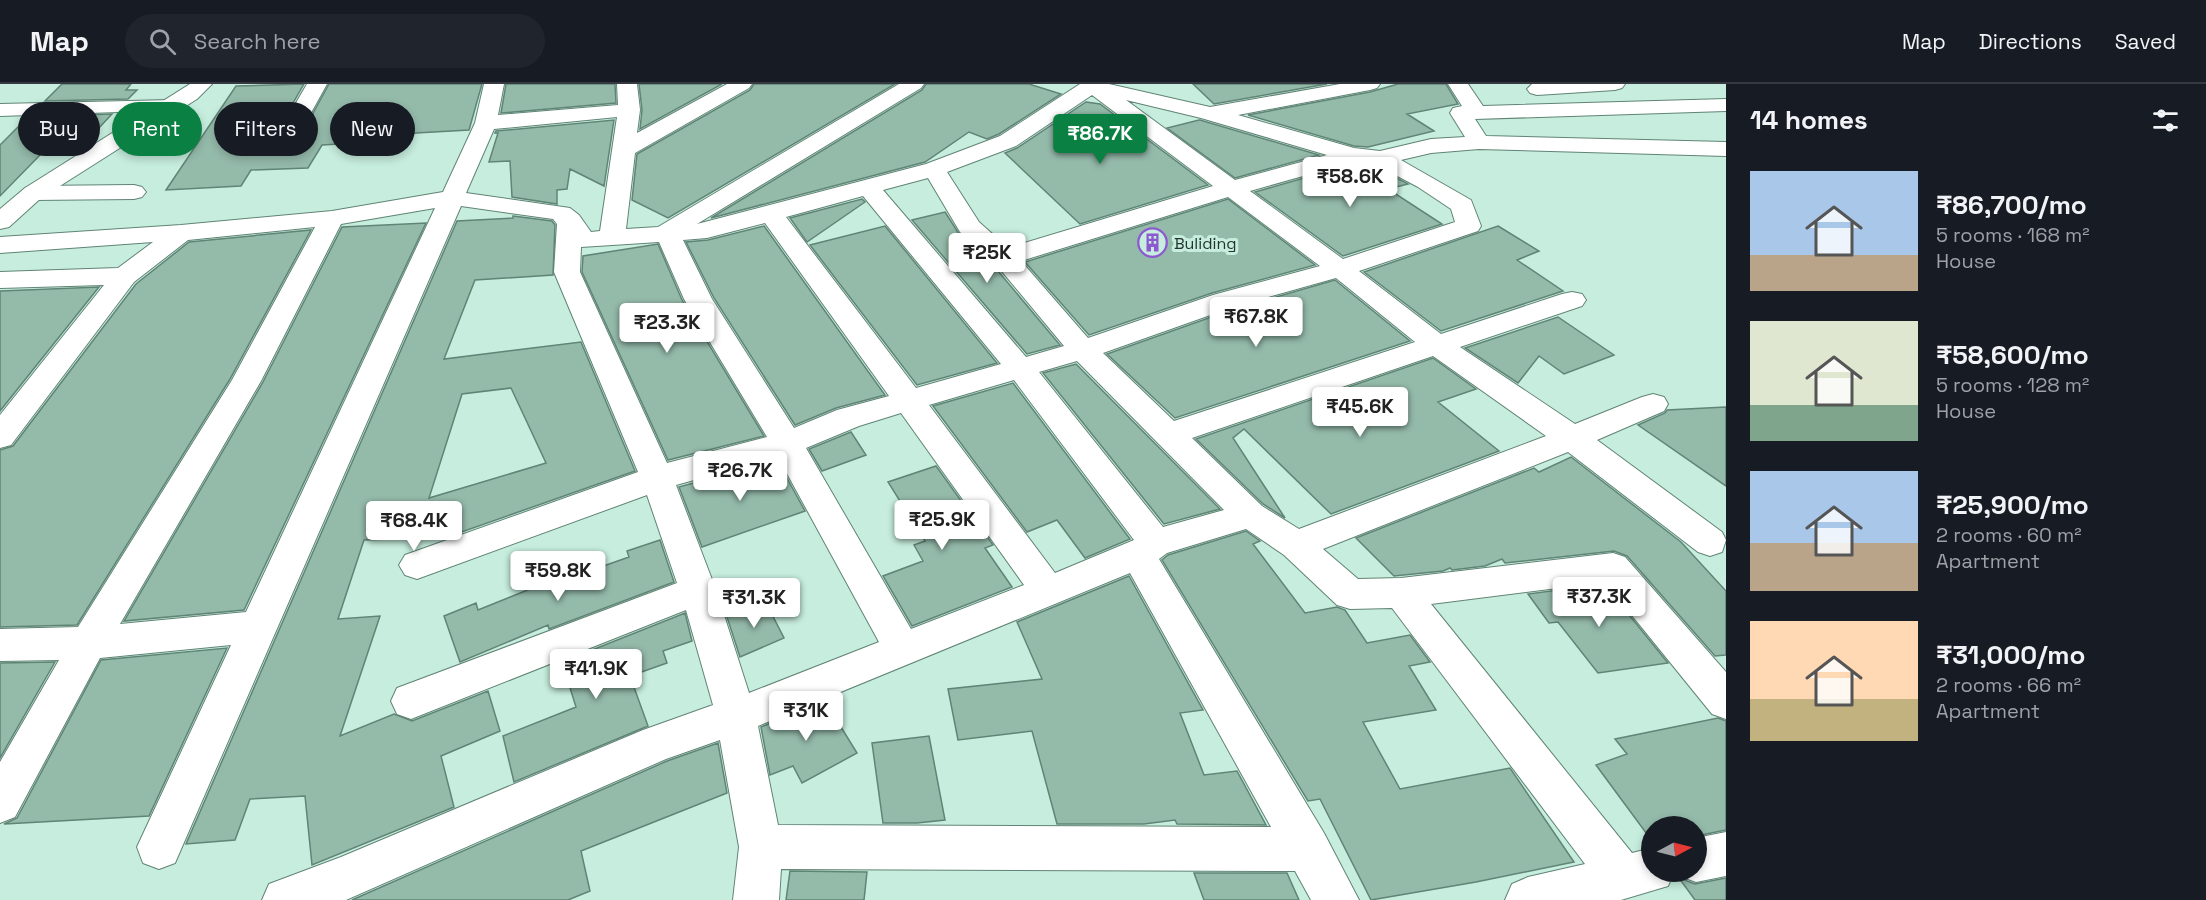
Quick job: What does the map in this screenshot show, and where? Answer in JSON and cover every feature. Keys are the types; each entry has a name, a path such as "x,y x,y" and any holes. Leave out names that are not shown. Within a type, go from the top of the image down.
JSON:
{"street":[{"path":"178,102 202,84"},
{"path":"307,102 317,84"},
{"path":"159,847 486,123 494,84"},
{"path":"612,238 629,110 627,84"},
{"path":"623,150 742,84"},
{"path":"667,232 914,84"},
{"path":"1207,113 1292,100 1370,84"},
{"path":"1462,97 1506,91 1615,84"},
{"path":"1091,85 1340,269 1437,345 1572,438 1710,542"},
{"path":"0,245 181,233 332,218 452,198 561,213 570,220 585,240 667,232 708,231 934,169 1008,141 1091,85 1207,113 1366,157 1426,182 1446,197 1462,205 1469,226 1340,269 1223,301 1083,350 848,418 787,443 657,478 417,565"},
{"path":"1462,97 1602,109 1642,105 1726,105"},
{"path":"1462,97 1479,142"},
{"path":"0,110 112,107"},
{"path":"486,123 629,110"},
{"path":"1004,258 1158,209 1230,189 1366,157 1431,146 1479,142 1726,149"},
{"path":"0,222 33,193 112,143"},
{"path":"934,169 969,227 1004,258 1083,350 1250,515 1296,545 1350,594 1401,593 1612,567 1726,701"},
{"path":"867,186 1020,368 1147,549 1336,900"},
{"path":"33,193 134,192"},
{"path":"771,214 1048,590"},
{"path":"0,802 89,643 246,381 332,218"},
{"path":"570,220 567,272 657,478 698,590 736,716 761,847 756,900"},
{"path":"667,232 698,299 787,443 903,649"},
{"path":"0,437 125,276 181,233"},
{"path":"0,280 125,276"},
{"path":"1170,434 1396,356 1437,345 1572,300"},
{"path":"1296,545 1572,438 1653,404"},
{"path":"285,900 343,879 657,743 736,716 1147,549 1250,515"},
{"path":"411,700 698,590"},
{"path":"1401,593 1637,873 1528,900"},
{"path":"0,645 89,643 260,626"},
{"path":"761,847 1308,849"},
{"path":"1707,858 1726,854"}],"building":[{"path":"62,84 131,84 126,90 137,90 128,99 45,101"},
{"path":"304,84 294,102 225,102 236,86"},
{"path":"329,84 482,84 469,130 415,133 415,102 330,102 330,145 322,145 318,152 318,104"},
{"path":"506,84 615,84 616,103 501,113"},
{"path":"639,84 722,84 640,129 642,110"},
{"path":"754,84 895,84 668,218 632,200 637,154 750,90"},
{"path":"926,84 1029,84 1061,94 999,134 987,139 969,132 925,162 711,218 922,90"},
{"path":"1193,84 1327,84 1214,104"},
{"path":"1398,84 1446,84 1458,104 1407,114 1434,131 1368,147 1354,146 1248,115 1370,92"},
{"path":"1086,102 1100,104 1208,185 1080,224 1005,153 1017,148"},
{"path":"100,114 112,114 100,127"},
{"path":"214,119 214,156 315,156 308,168 251,170 241,186 166,190 189,156 202,156 202,137"},
{"path":"614,120 604,186 570,169 567,189 557,190 557,204 512,197 510,161 489,162 498,133 495,133 496,131"},
{"path":"1199,120 1319,155 1235,178 1167,128"},
{"path":"18,127 18,156 39,156 0,196 0,145"},
{"path":"1353,164 1374,166 1408,184 1388,189 1442,224 1343,256 1255,192"},
{"path":"862,199 865,202 807,242 790,218"},
{"path":"1228,199 1315,265 1212,293 1089,335 1025,262"},
{"path":"945,212 959,234 993,265 1060,345 1027,354 912,220"},
{"path":"513,216 552,221 555,225 553,275 475,280 444,359 581,342 635,471 453,535 417,537 414,529 412,538 364,540 338,619 380,616 340,736 394,714 412,721 488,691 500,731 441,756 454,807 312,865 305,796 250,799 235,840 186,844 457,221 513,218","holes":["511,388 546,463 429,498 462,394"]},
{"path":"426,223 244,610 124,621 263,382 342,227"},
{"path":"764,226 885,395 836,408 795,425 714,298 686,242 708,240"},
{"path":"885,226 997,363 917,385 810,245"},
{"path":"1498,226 1539,251 1517,260 1563,291 1441,331 1364,272"},
{"path":"311,230 230,379 77,625 0,627 0,450 13,446 136,284 189,242"},
{"path":"658,244 682,300 764,436 668,460 582,272 583,256"},
{"path":"1335,280 1410,341 1175,418 1107,354 1234,309"},
{"path":"99,287 0,411 0,291"},
{"path":"1558,317 1614,355 1564,374 1539,356 1518,383 1465,348"},
{"path":"1433,358 1476,389 1438,402 1499,451 1331,514 1244,429 1233,438 1285,518 1263,504 1196,439"},
{"path":"1076,364 1220,509 1164,524 1043,373"},
{"path":"1013,383 1130,539 1085,558 1057,520 1027,532 933,406"},
{"path":"1726,407 1726,486 1638,425 1667,410"},
{"path":"851,432 866,455 822,471 809,449"},
{"path":"1571,457 1681,542 1726,591 1726,655 1715,656 1627,556 1614,551 1505,563 1502,559 1485,566 1452,570 1450,568 1443,571 1394,576 1356,538 1534,468 1539,472"},
{"path":"777,460 805,511 702,547 679,487"},
{"path":"936,466 993,545 985,548 1012,587 912,626 883,576 923,561 914,545 925,541 888,482"},
{"path":"1246,531 1260,541 1253,544 1305,613 1337,607 1345,610 1367,643 1410,635 1430,662 1409,666 1436,710 1363,722 1400,789 1510,768 1574,862 1371,900 1320,799 1308,801 1162,560 1168,555"},
{"path":"660,540 674,582 549,629 548,625 460,662 444,616 476,603 478,610 560,577 561,581 629,557 627,551"},
{"path":"1129,576 1203,710 1180,713 1204,775 1237,771 1266,825 1177,824 1175,820 1144,824 1057,824 1032,731 958,740 948,689 1042,679 1017,622"},
{"path":"1604,584 1668,663 1598,673 1558,622 1549,623 1528,594"},
{"path":"765,601 784,638 740,657 727,617"},
{"path":"685,613 692,641 663,651 667,663 630,676 648,726 514,782 503,736 576,707 562,662"},
{"path":"227,648 149,816 4,824 17,818 101,660"},
{"path":"55,662 0,758 0,663"},
{"path":"825,701 857,753 802,783 793,766 770,775 761,727"},
{"path":"1718,718 1726,721 1726,830 1707,834 1707,816 1641,816 1641,826 1596,765 1627,754 1615,739"},
{"path":"929,736 945,820 883,823 872,743"},
{"path":"718,743 727,793 581,851 590,891 568,900 352,900 667,761"},
{"path":"790,871 867,872 864,900 786,900"},
{"path":"1194,873 1287,873 1299,900 1204,900"},
{"path":"1726,878 1726,900 1695,900 1682,882 1695,884"}],"place":[{"name":"Buliding","path":"1153,243"}]}
